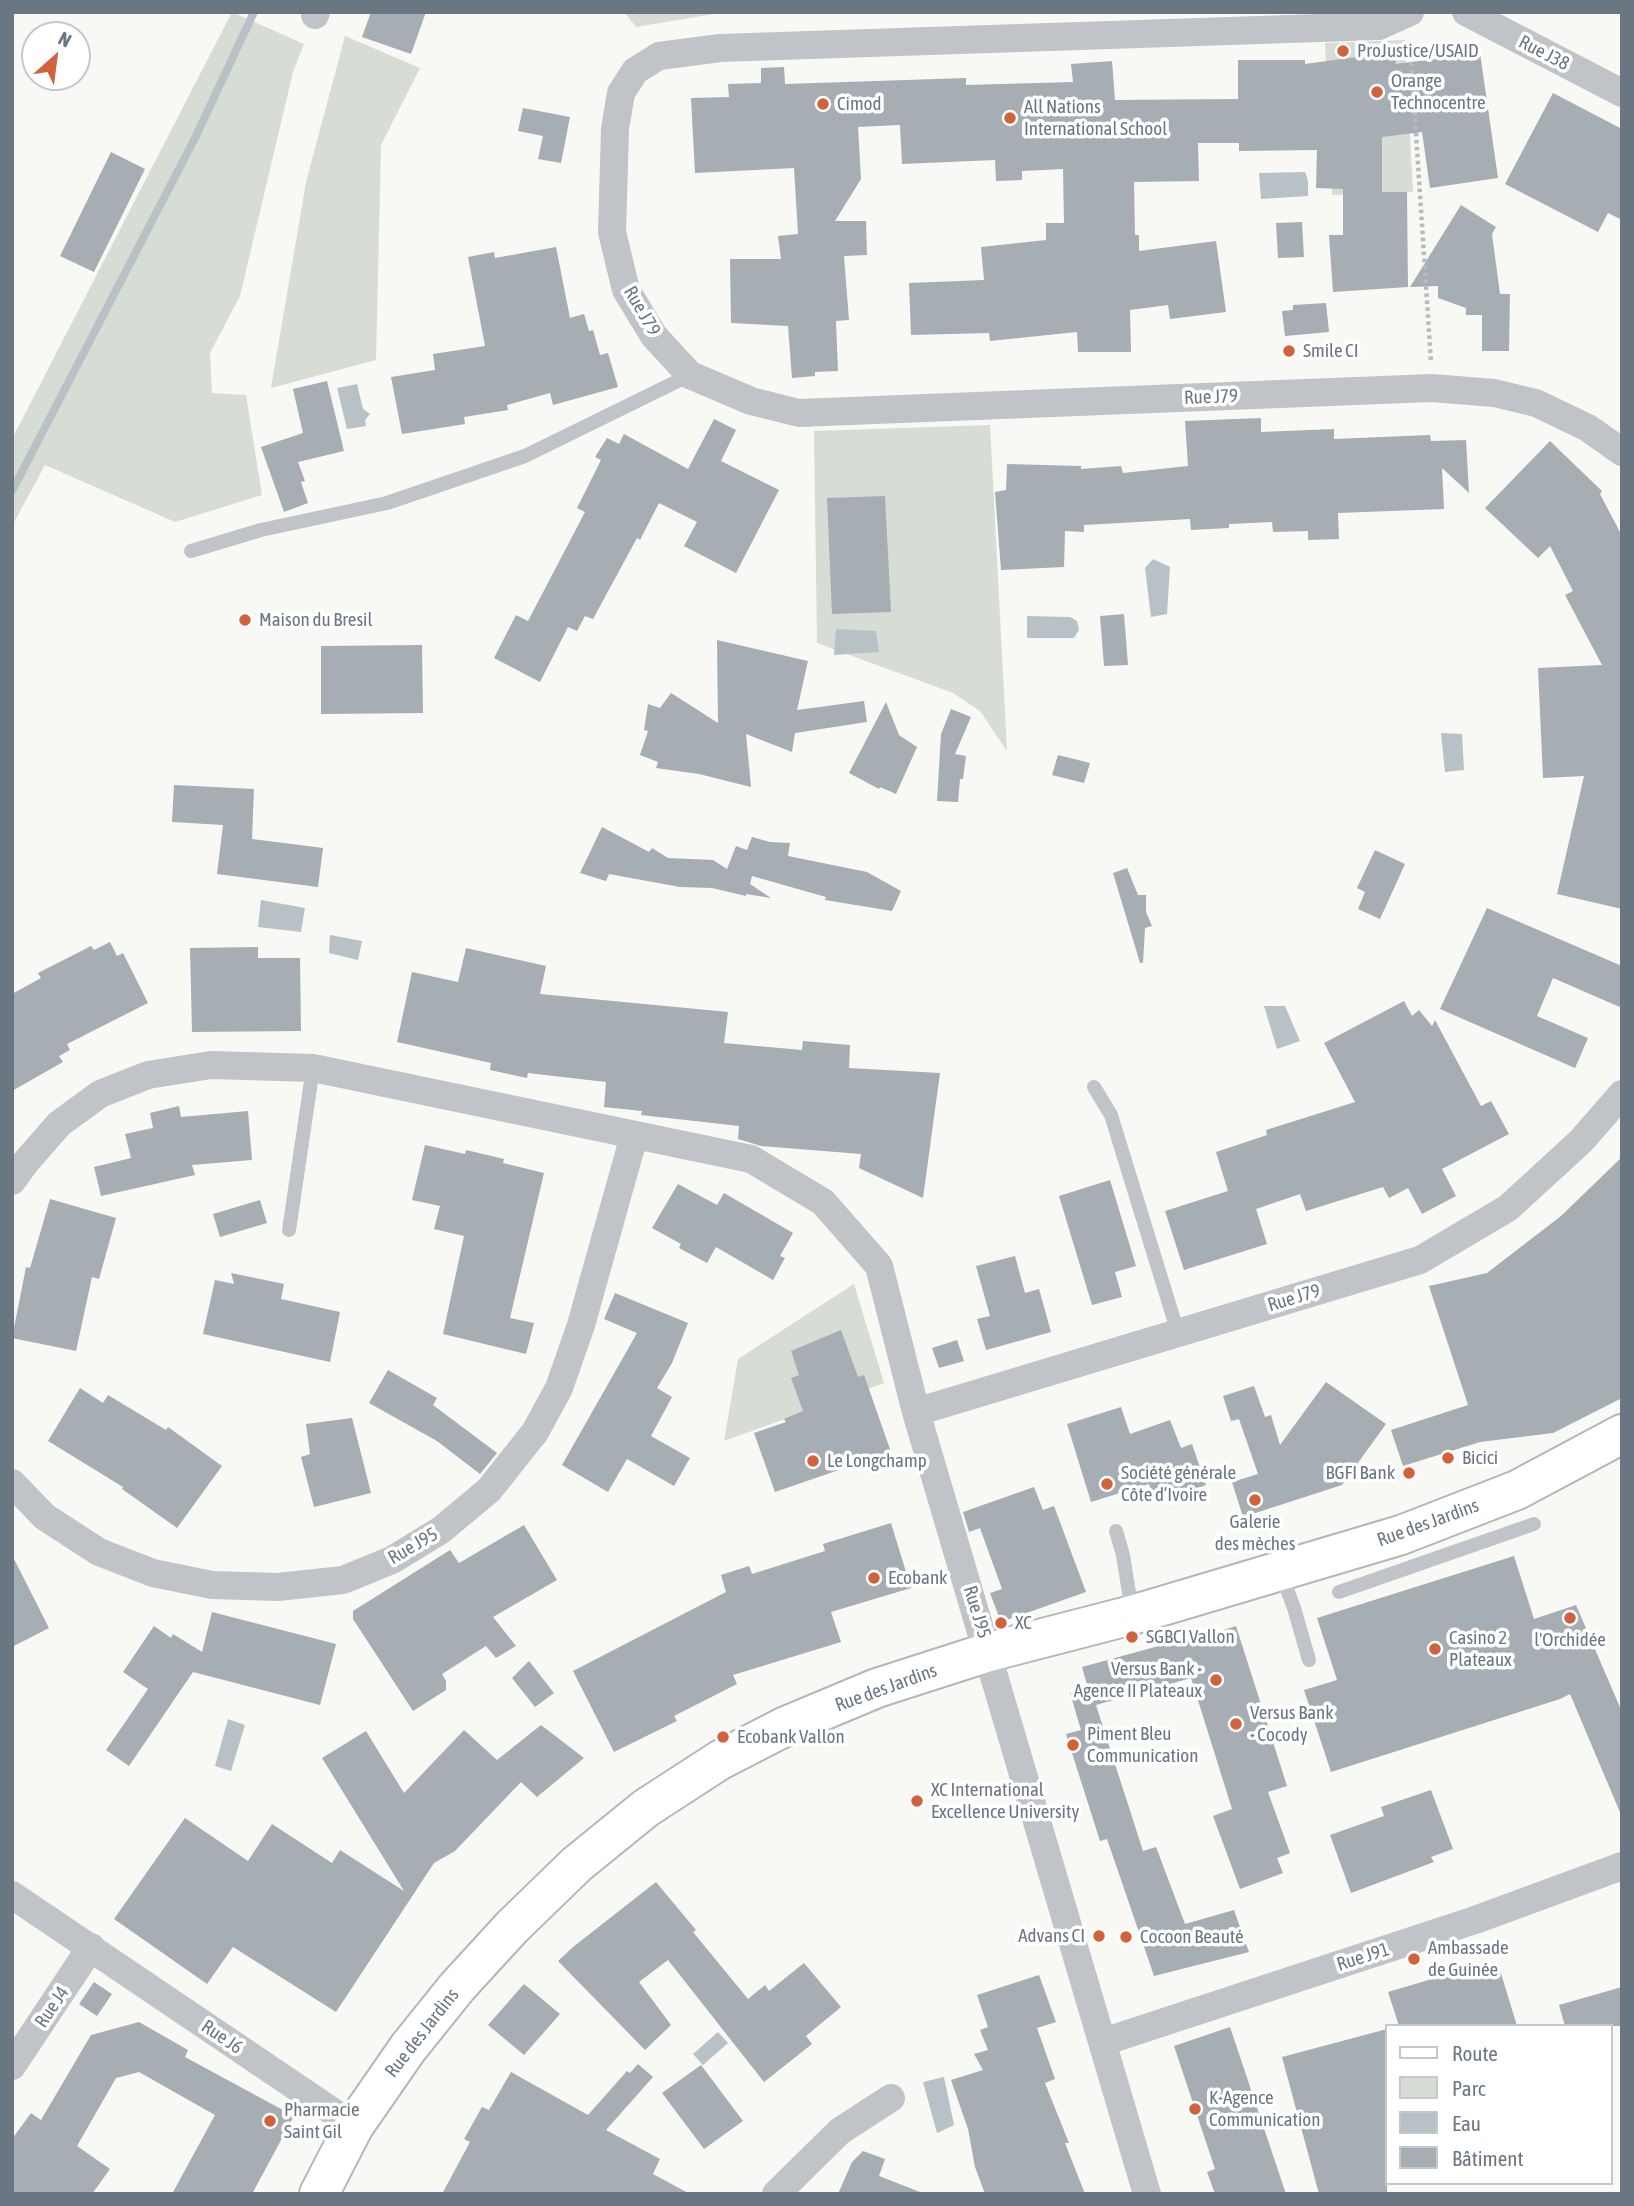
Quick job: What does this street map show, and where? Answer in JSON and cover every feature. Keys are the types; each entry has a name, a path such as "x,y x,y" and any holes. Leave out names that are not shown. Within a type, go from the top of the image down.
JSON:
{"main road":[{"name":"Rue des Jardins","path":"318,2194 354,2126 408,2048 466,1977 512,1927 577,1864 646,1808 720,1760 786,1726 877,1688 989,1652 1132,1615 1401,1535 1517,1490 1622,1434"}],"street":[{"name":"Rue J38","path":"1466,12 1622,93"},
{"name":"Rue J79","path":"1409,13 1379,26 720,48 659,56 635,71 621,93 615,129 612,232 626,290 654,336 690,374 751,401 799,413 1432,388 1493,393 1536,402 1588,428 1622,452"},
{"name":"Rue J95","path":"12,1181 24,1163 59,1125 100,1094 148,1076 211,1065 313,1068 751,1159 823,1202 879,1266 916,1412 1147,2194"},
{"name":"Rue J79","path":"916,1412 1420,1260 1508,1208 1581,1141 1622,1094"},
{"name":"Rue J95","path":"12,1483 45,1517 99,1552 153,1573 201,1583 278,1587 343,1580 392,1560 441,1531 489,1490 535,1432 559,1388 580,1325 634,1136"},
{"name":"Rue J91","path":"1103,2042 1475,1920 1622,1866"},
{"name":"Rue J6","path":"12,1895 354,2126"},
{"name":"Rue J4","path":"12,2066 91,1947"},
{"path":"776,2194 840,2131 891,2098"}],"lane":[{"path":"191,551 261,530 387,503 525,456 690,374"},
{"path":"289,1230 313,1068"},
{"path":"1094,1087 1111,1115 1178,1333"},
{"path":"1339,1592 1534,1524"},
{"path":"1116,1531 1123,1555 1132,1615"},
{"path":"1280,1572 1309,1660"}],"path":[{"path":"1409,13 1432,388"}],"green space":[{"path":"232,12 304,44 293,72 240,296 210,353 212,393 246,395 262,495 175,522 45,465 12,526 12,439"},
{"path":"624,12 714,12 714,14 636,27"},
{"path":"345,36 420,68 381,145 376,360 271,388 306,182"},
{"path":"1405,40 1413,192 1332,195 1325,43"},
{"path":"990,425 1007,751 980,711 953,693 817,643 814,431"},
{"path":"854,1284 884,1383 724,1441 738,1359"}],"water":[{"path":"1305,172 1308,196 1261,199 1259,173"},
{"path":"357,384 363,409 370,414 365,420 366,426 347,429 337,388"},
{"path":"1153,559 1170,567 1167,614 1151,617 1145,568"},
{"path":"1027,616 1070,617 1077,621 1079,630 1074,638 1027,638"},
{"path":"836,629 876,631 879,652 834,655"},
{"path":"1441,733 1462,734 1464,770 1445,772"},
{"path":"261,900 305,908 301,932 258,927"},
{"path":"330,935 362,941 358,960 329,953"},
{"path":"1264,1006 1285,1006 1300,1041 1277,1049"},
{"path":"228,1719 245,1725 231,1771 215,1766"},
{"path":"718,2032 728,2043 703,2065 693,2054"},
{"path":"944,2077 954,2125 937,2133 923,2082"}],"building":[{"path":"371,12 426,12 411,54 362,37"},
{"path":"1394,52 1396,64 1480,53 1498,178 1430,188 1422,132 1382,137 1382,192 1407,192 1408,287 1333,292 1329,235 1343,235 1343,189 1316,188 1317,150 1239,151 1239,143 1198,143 1199,181 1134,182 1135,235 1139,235 1139,251 1216,241 1226,312 1170,319 1168,305 1130,310 1131,352 1078,352 1077,332 990,341 989,333 911,335 909,283 984,280 981,247 1046,240 1046,223 1064,223 1063,169 1022,171 1022,180 996,181 995,160 902,164 900,125 858,127 861,179 835,221 866,221 867,255 844,256 849,320 836,321 838,371 815,372 815,376 792,378 788,326 731,323 730,259 781,259 778,236 798,234 794,168 695,173 691,98 729,97 728,84 761,83 761,68 784,67 785,84 966,78 966,85 1073,82 1071,64 1112,61 1115,100 1238,99 1238,60 1305,60 1305,64"},
{"path":"1553,93 1622,129 1622,220 1608,213 1598,232 1505,184"},
{"path":"523,108 570,117 561,163 538,159 543,136 518,131"},
{"path":"111,152 145,169 94,272 60,256"},
{"path":"1461,205 1496,227 1492,234 1500,294 1510,294 1509,351 1482,351 1482,315 1466,315 1466,308 1438,298 1438,286 1410,287"},
{"path":"1302,222 1304,257 1278,258 1276,223"},
{"path":"556,247 570,318 584,314 589,331 593,330 600,355 608,353 618,387 553,405 550,393 507,405 508,410 464,417 465,424 402,434 391,377 435,370 433,354 485,346 468,257 494,252 495,258"},
{"path":"1326,303 1329,332 1285,336 1282,311 1293,310 1293,305"},
{"path":"327,381 344,451 298,462 305,481 301,482 308,503 284,512 261,447 303,433 293,389"},
{"path":"1261,418 1261,432 1334,429 1334,439 1430,435 1431,441 1466,440 1469,493 1442,468 1444,509 1338,513 1339,539 1308,540 1308,531 1273,532 1272,522 1229,524 1229,528 1191,530 1190,519 1084,525 1084,532 1065,531 1064,567 1001,570 995,492 1006,490 1007,464 1081,466 1081,469 1121,466 1123,473 1188,466 1185,421"},
{"path":"714,419 736,430 721,461 779,490 736,573 684,546 697,522 659,503 593,619 585,616 577,631 568,627 540,682 494,658 516,615 528,621 585,512 577,508 601,460 595,457 607,438 619,444 624,434 688,469"},
{"path":"1550,441 1602,491 1600,494 1622,536 1622,909 1557,894 1584,776 1543,778 1538,668 1602,665 1565,595 1573,591 1550,546 1538,558 1485,508"},
{"path":"885,496 891,612 832,614 827,498"},
{"path":"1124,614 1128,665 1104,666 1100,616"},
{"path":"717,640 808,661 797,710 864,701 867,722 795,733 792,752 746,734 751,787 699,774 656,768 658,762 640,755 648,731 644,730 648,704 660,708 671,693 718,723"},
{"path":"422,645 423,713 321,714 321,646"},
{"path":"886,702 899,735 917,747 896,794 880,787 879,789 849,773"},
{"path":"951,709 971,717 955,754 966,756 958,802 937,801 941,734"},
{"path":"1058,755 1090,763 1084,783 1052,775"},
{"path":"174,785 254,789 252,839 323,848 318,887 217,874 223,825 172,822"},
{"path":"602,827 649,852 652,848 668,858 713,860 727,869 736,846 747,850 752,837 770,842 790,843 788,856 867,872 901,891 892,911 825,900 826,897 752,876 750,884 771,898 746,896 712,888 680,887 609,874 606,881 580,873"},
{"path":"1375,850 1405,864 1380,919 1358,909 1365,892 1357,888"},
{"path":"1127,868 1138,895 1146,895 1146,912 1152,926 1145,928 1143,963 1140,963 1113,873"},
{"path":"1487,908 1622,966 1622,1008 1553,978 1537,1016 1588,1038 1575,1068 1440,1009"},
{"path":"110,942 117,956 123,953 148,1003 67,1044 70,1050 59,1056 63,1062 12,1091 12,994 41,978 38,973 91,946 94,950"},
{"path":"258,947 258,958 300,958 301,1031 192,1032 190,948"},
{"path":"466,948 546,966 540,994 728,1012 724,1043 802,1050 803,1041 850,1045 849,1068 940,1073 923,1198 859,1168 861,1154 761,1146 738,1139 739,1126 641,1115 642,1111 604,1107 606,1082 528,1073 527,1078 490,1070 491,1063 397,1042 412,972 458,982"},
{"path":"1404,1001 1412,1016 1419,1010 1432,1026 1435,1020 1481,1106 1491,1101 1509,1134 1442,1169 1456,1196 1422,1214 1408,1188 1389,1198 1383,1187 1306,1211 1300,1194 1256,1209 1267,1244 1184,1270 1165,1211 1228,1191 1216,1152 1267,1135 1266,1130 1355,1102 1324,1043"},
{"path":"179,1106 181,1117 248,1111 252,1160 192,1165 195,1175 101,1196 94,1167 131,1158 125,1134 153,1128 150,1113"},
{"path":"425,1145 465,1154 466,1150 504,1159 503,1163 544,1173 510,1318 534,1323 526,1354 443,1334 464,1236 434,1229 440,1206 412,1200"},
{"path":"1622,1157 1622,1398 1553,1433 1480,1442 1403,1466 1391,1430 1468,1405 1429,1286 1487,1273 1561,1216"},
{"path":"1110,1180 1136,1266 1115,1272 1122,1297 1092,1305 1059,1196"},
{"path":"678,1184 717,1205 724,1193 793,1233 780,1256 785,1258 773,1280 716,1247 707,1263 679,1248 681,1244 652,1228"},
{"path":"50,1199 116,1218 99,1279 92,1277 76,1351 12,1338 26,1267 30,1268"},
{"path":"260,1200 267,1223 220,1237 213,1214"},
{"path":"1015,1256 1025,1293 1039,1289 1051,1332 986,1350 977,1319 990,1316 976,1266"},
{"path":"231,1273 284,1284 281,1299 340,1312 330,1362 203,1334 215,1280 234,1284"},
{"path":"615,1293 688,1323 672,1363 657,1388 672,1397 651,1436 690,1458 674,1486 627,1459 608,1492 562,1465 637,1333 604,1319"},
{"path":"841,1330 858,1377 864,1375 891,1452 775,1492 754,1433 786,1422 784,1419 803,1411 791,1378 799,1375 791,1351"},
{"path":"957,1340 964,1361 939,1368 932,1348"},
{"path":"388,1370 437,1398 433,1405 497,1453 480,1474 437,1441 369,1403"},
{"path":"1326,1382 1386,1424 1342,1485 1243,1517 1232,1482 1258,1474 1239,1419 1231,1421 1223,1396 1254,1386 1265,1417 1271,1415 1280,1445"},
{"path":"80,1388 103,1403 108,1395 166,1430 168,1427 222,1466 177,1528 122,1489 123,1487 48,1441"},
{"path":"1121,1407 1130,1434 1170,1420 1181,1448 1192,1444 1206,1485 1156,1503 1149,1484 1091,1502 1067,1424"},
{"path":"352,1418 371,1493 314,1507 301,1457 310,1454 306,1424"},
{"path":"1034,1487 1043,1510 1054,1506 1086,1592 1001,1622 990,1593 1002,1589 980,1528 969,1532 963,1512"},
{"path":"891,1523 911,1588 831,1612 841,1642 733,1675 737,1684 674,1716 677,1721 614,1752 573,1671 726,1592 721,1575 749,1566 752,1574 825,1551 823,1544"},
{"path":"524,1525 557,1580 493,1617 516,1646 496,1658 486,1646 442,1674 446,1681 446,1690 413,1711 353,1619 353,1611 450,1550 459,1563"},
{"path":"12,1555 49,1628 12,1647"},
{"name":"Casino 2 Plateaux","path":"1514,1556 1534,1619 1576,1605 1622,1712 1622,1817 1570,1694 1331,1772 1304,1690 1337,1680 1317,1618"},
{"path":"212,1612 336,1644 320,1705 193,1672 129,1766 106,1750 148,1689 123,1672 154,1626 171,1638 173,1634 202,1652"},
{"path":"1236,1626 1287,1786 1268,1792 1290,1853 1277,1858 1283,1873 1240,1889 1213,1816 1232,1809 1191,1678 1096,1705 1143,1851 1156,1847 1185,1924 1234,1910 1249,1952 1154,1976 1107,1839 1100,1841 1066,1734 1081,1730 1070,1693 1088,1688 1082,1667 1177,1641 1178,1645"},
{"path":"529,1661 554,1693 535,1707 512,1678"},
{"path":"541,1725 584,1758 537,1797 521,1782 455,1851 434,1863 336,2012 233,1947 207,1984 114,1919 185,1818 248,1861 272,1824 332,1863 340,1850 404,1891 322,1758 366,1731 404,1793 464,1730 497,1760"},
{"path":"1431,1790 1453,1849 1431,1857 1434,1862 1351,1893 1330,1835 1384,1816 1381,1807"},
{"path":"656,1882 748,1999 765,1985 769,1991 804,1963 841,2007 806,2036 812,2044 764,2082 668,1960 639,1982 671,2025 645,2050 558,1961"},
{"path":"1469,1968 1472,1978 1500,1970 1516,2024 1398,2024 1388,1992"},
{"path":"1039,1975 1056,2022 1037,2028 1055,2079 1045,2083 1069,2143 1065,2143 1085,2194 985,2194 975,2167 968,2129 951,2080 983,2070 974,2054 988,2050 980,2030 988,2027 977,1995"},
{"path":"94,1982 112,1994 97,2016 79,2004"},
{"path":"524,1984 560,2014 524,2055 488,2025"},
{"path":"1622,1987 1622,2026 1564,2024 1559,2005"},
{"path":"139,2022 188,2050 185,2057 294,2116 252,2194 172,2194 215,2115 139,2072 116,2078 77,2146 110,2169 92,2194 12,2194 12,2139 31,2113 41,2120 91,2035"},
{"path":"1230,2027 1286,2194 1215,2194 1207,2172 1215,2169 1174,2046"},
{"path":"1386,2029 1387,2194 1319,2194 1282,2057"},
{"path":"638,2064 653,2077 606,2130 660,2159 653,2174 690,2194 442,2194 470,2142 464,2139 482,2107 489,2110 511,2072 588,2115 627,2071 630,2073"},
{"path":"701,2065 743,2121 704,2149 662,2093"},
{"path":"863,2151 885,2159 879,2176 920,2194 838,2194 852,2162"}],"waterway":[{"path":"12,491 195,138 254,12"}],"place":[{"name":"ProJustice/USAID","path":"1343,51"},
{"name":"Orange Technocentre","path":"1377,92"},
{"name":"Cimod","path":"823,104"},
{"name":"All Nations International School","path":"1010,118"},
{"name":"Smile CI","path":"1289,351"},
{"name":"Maison du Bresil","path":"245,620"},
{"name":"Bicici","path":"1448,1458"},
{"name":"Le Longchamp","path":"813,1461"},
{"name":"BGFI Bank","path":"1409,1473"},
{"name":"Société générale Côte d’Ivoire","path":"1107,1484"},
{"name":"Galerie des mèches","path":"1255,1500"},
{"name":"Ecobank","path":"874,1578"},
{"name":"l'Orchidée","path":"1570,1618"},
{"name":"XC","path":"1001,1623"},
{"name":"SGBCI Vallon","path":"1132,1637"},
{"name":"Casino 2 Plateaux","path":"1435,1649"},
{"name":"Versus Bank - Agence II Plateaux","path":"1216,1680"},
{"name":"Versus Bank - Cocody","path":"1236,1724"},
{"name":"Ecobank Vallon","path":"723,1737"},
{"name":"Piment Bleu Communication","path":"1073,1745"},
{"name":"XC International Excellence University","path":"917,1801"},
{"name":"Advans CI","path":"1099,1936"},
{"name":"Cocoon Beauté","path":"1126,1937"},
{"name":"Ambassade de Guinée","path":"1414,1959"},
{"name":"K-Agence Communication","path":"1195,2109"},
{"name":"Pharmacie Saint Gil","path":"270,2121"}]}
